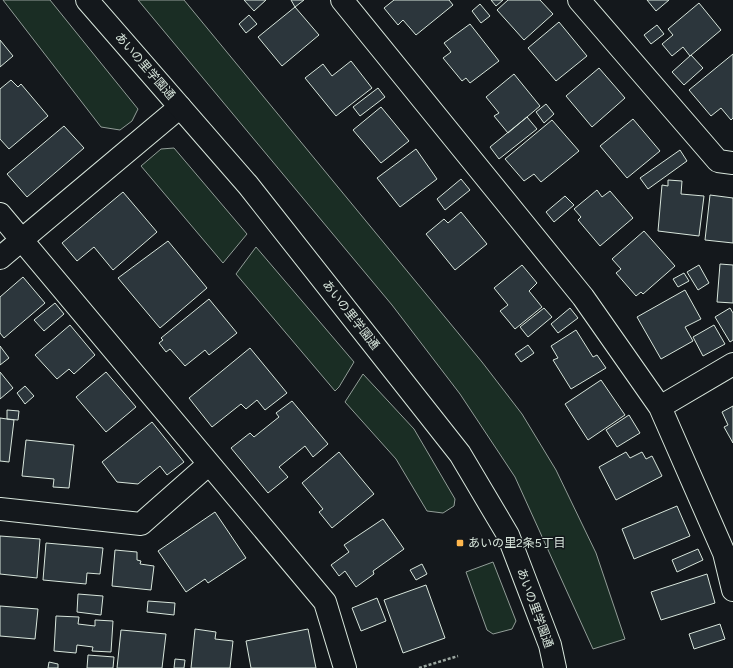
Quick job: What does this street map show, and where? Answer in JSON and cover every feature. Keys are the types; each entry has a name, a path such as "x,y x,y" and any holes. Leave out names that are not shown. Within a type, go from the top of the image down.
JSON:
{"street":[{"name":"あいの里学園通","path":"87,0 248,185 460,454 508,535 550,645 555,668"},
{"path":"342,0 583,297 660,407 729,553 733,590"},
{"path":"579,0 718,161 733,163"},
{"path":"0,258 180,107"},
{"path":"0,214 325,602 345,668"},
{"path":"660,407 733,364"},
{"path":"0,509 141,524 209,464"}],"path":[{"path":"419,668 458,656"}],"green space":[{"path":"3,0 50,0 138,109 132,121 120,130 101,127"},
{"path":"138,0 184,0 482,362 522,414 556,470 596,553 625,639 593,649 515,477 460,394 392,305"},
{"path":"174,148 247,234 223,263 141,166 161,149"},
{"path":"256,247 354,362 335,391 236,274"},
{"path":"363,374 414,429 455,499 454,506 443,513 427,511 396,459 345,402"},
{"path":"493,562 516,621 512,629 493,634 487,630 466,572"}],"building":[{"path":"244,0 266,0 254,11"},
{"path":"291,0 304,0 295,7"},
{"path":"394,0 449,0 453,5 416,35 403,20 398,25 384,8"},
{"path":"491,0 503,0 496,6"},
{"path":"508,0 540,0 553,14 524,40 497,10"},
{"path":"647,0 669,0 656,11"},
{"path":"699,3 721,30 690,56 683,47 672,56 662,44 673,35 668,29"},
{"path":"480,4 490,16 481,23 472,11"},
{"path":"295,7 319,35 282,66 258,37"},
{"path":"249,15 257,24 246,33 239,24"},
{"path":"559,22 587,56 556,81 528,48"},
{"path":"470,24 499,61 470,83 466,78 462,81 443,58 451,52 444,43"},
{"path":"657,25 664,34 651,44 644,35"},
{"path":"0,40 13,56 0,67"},
{"path":"733,54 733,118 731,120 721,108 711,116 689,90"},
{"path":"691,55 703,68 684,85 672,72"},
{"path":"351,61 372,88 336,116 305,78 323,64 332,76"},
{"path":"599,68 625,98 592,127 566,96"},
{"path":"514,74 540,106 508,133 494,116 499,113 486,97"},
{"path":"11,80 18,87 21,84 48,116 9,149 0,139 0,89"},
{"path":"378,88 385,97 360,116 353,107"},
{"path":"546,104 554,114 544,123 536,112"},
{"path":"381,107 409,141 381,163 353,130"},
{"path":"527,117 537,129 499,159 490,147"},
{"path":"633,119 660,151 627,178 600,146"},
{"path":"552,120 579,151 541,182 534,174 524,181 505,159"},
{"path":"64,126 84,148 27,197 7,174"},
{"path":"416,149 437,179 400,207 377,178"},
{"path":"680,150 687,161 648,189 640,178"},
{"path":"461,179 470,190 445,210 437,199"},
{"path":"668,180 682,181 681,194 704,196 699,236 658,231 662,185 668,186"},
{"path":"597,190 602,197 610,191 633,218 600,246 578,220 581,217 574,209"},
{"path":"123,192 157,232 113,270 94,247 77,261 62,243"},
{"path":"710,195 733,198 733,243 705,240"},
{"path":"565,196 574,205 554,222 546,212"},
{"path":"461,212 487,244 455,270 426,234 444,219 448,223"},
{"path":"644,231 675,266 643,294 641,292 636,296 616,273 621,269 612,259"},
{"path":"168,241 207,288 160,328 118,278"},
{"path":"720,264 733,265 733,303 717,302"},
{"path":"522,265 537,283 529,291 542,307 515,329 500,311 508,305 494,288"},
{"path":"699,265 709,283 698,290 687,272"},
{"path":"684,273 689,281 678,287 673,279"},
{"path":"23,277 45,303 4,338 0,333 0,297"},
{"path":"685,290 701,319 685,327 693,341 661,359 637,317"},
{"path":"209,299 237,333 209,355 205,350 185,366 170,349 166,352 159,343 163,340 161,338"},
{"path":"55,303 64,314 44,331 34,320"},
{"path":"544,308 552,317 528,337 520,327"},
{"path":"570,308 578,318 558,333 551,324"},
{"path":"730,308 733,313 733,340 730,342 715,317"},
{"path":"70,325 95,355 74,374 69,369 57,379 35,355"},
{"path":"714,325 725,344 703,356 693,337"},
{"path":"576,330 593,357 597,355 606,368 571,389 553,360 558,358 551,346"},
{"path":"528,345 534,353 521,362 515,354"},
{"path":"0,346 9,358 0,365"},
{"path":"250,348 287,393 265,410 257,400 246,409 241,404 212,427 189,398"},
{"path":"0,372 13,388 0,399"},
{"path":"106,372 136,407 106,432 76,397"},
{"path":"601,380 625,415 588,440 565,404"},
{"path":"25,386 34,396 25,404 17,393"},
{"path":"292,401 328,444 313,457 305,446 279,467 288,477 268,493 231,448 250,433 254,437 279,417 276,413"},
{"path":"733,406 733,443 724,427 728,425 722,412"},
{"path":"7,410 19,411 18,420 7,419"},
{"path":"629,415 640,433 617,447 606,430"},
{"path":"0,418 14,420 9,462 0,461"},
{"path":"152,422 184,462 167,475 160,466 138,484 117,482 102,462"},
{"path":"26,440 74,445 69,488 53,487 54,479 22,476"},
{"path":"339,452 374,494 332,528 319,512 323,509 302,483"},
{"path":"626,452 630,458 642,452 646,459 652,456 662,476 616,500 599,467"},
{"path":"677,506 690,536 634,559 622,529"},
{"path":"215,512 246,558 208,583 205,579 186,592 158,551"},
{"path":"383,519 404,549 373,571 374,574 356,587 345,571 339,576 331,565 349,552 344,545"},
{"path":"0,536 40,539 37,578 0,574"},
{"path":"46,543 103,548 100,574 87,573 86,584 43,580"},
{"path":"698,549 703,560 677,572 672,560"},
{"path":"115,550 137,552 137,560 141,561 140,564 154,566 151,590 112,586"},
{"path":"422,564 427,574 416,580 410,570"},
{"path":"707,574 715,603 661,620 651,592"},
{"path":"426,585 445,638 403,653 384,600"},
{"path":"78,594 103,596 101,615 77,612"},
{"path":"377,598 386,621 361,631 352,608"},
{"path":"148,601 175,603 174,615 147,612"},
{"path":"0,606 38,609 35,639 0,636"},
{"path":"56,616 79,617 78,624 95,626 95,620 113,621 111,652 92,651 93,647 77,645 76,653 54,651"},
{"path":"720,624 725,639 694,649 689,634"},
{"path":"195,629 216,632 215,639 233,641 230,668 191,668"},
{"path":"308,629 316,668 251,668 246,641"},
{"path":"121,630 166,634 162,668 117,668"},
{"path":"88,655 114,657 113,668 87,668"},
{"path":"175,659 185,660 184,668 174,668"},
{"path":"49,662 58,664 58,668 48,668"}],"place":[{"name":"あいの里2条5丁目","path":"460,543"}]}
